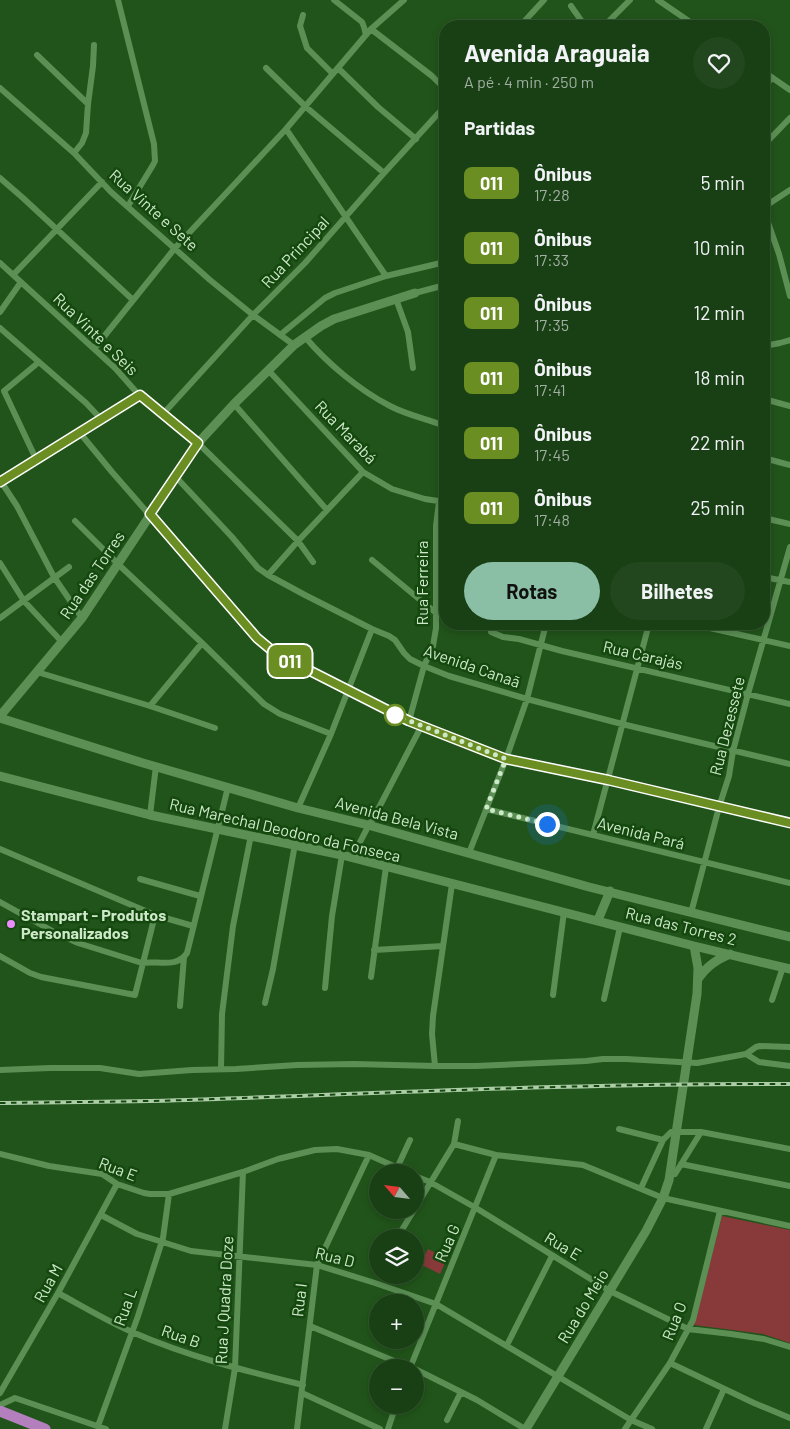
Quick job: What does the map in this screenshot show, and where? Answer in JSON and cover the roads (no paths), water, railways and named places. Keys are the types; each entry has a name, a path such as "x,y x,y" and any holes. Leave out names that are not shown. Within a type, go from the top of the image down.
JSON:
{"highway":[{"path":"0,1411 21,1425 40,1428"}],"street":[{"path":"118,0 154,144 154,165 128,206"},
{"path":"334,0 343,3 362,22 366,35"},
{"path":"94,349 175,248 306,107 371,29 404,0"},
{"path":"526,20 544,0"},
{"path":"610,20 630,0"},
{"path":"658,0 687,20"},
{"path":"571,6 581,20"},
{"path":"303,15 300,26 307,48 334,74"},
{"path":"371,29 439,83"},
{"path":"74,153 85,138 94,45"},
{"path":"37,55 88,104"},
{"path":"266,68 306,107 384,173"},
{"path":"338,68 378,107 416,139"},
{"path":"772,78 790,90"},
{"name":"Rua Vinte e Sete","path":"0,88 74,153 102,182 210,280 294,345"},
{"name":"Rua Principal","path":"163,414 253,315 288,281 439,113"},
{"path":"770,140 790,118"},
{"path":"286,129 386,276"},
{"path":"0,178 133,300"},
{"path":"14,274 102,182"},
{"path":"770,203 790,190"},
{"path":"770,228 790,296"},
{"name":"Rua Vinte e Seis","path":"0,263 94,349 140,395 198,443 298,541 313,562"},
{"path":"280,335 335,293 386,276 439,263"},
{"path":"0,312 21,282"},
{"path":"415,293 439,287"},
{"name":"Rua das Torres","path":"0,717 82,618 198,443 234,404 294,345 321,326 334,319 415,293"},
{"path":"396,299 408,332 413,368"},
{"path":"0,328 86,403 101,419"},
{"path":"305,337 328,361 362,388 390,406 439,424"},
{"path":"770,345 790,340"},
{"path":"780,344 790,346"},
{"path":"36,459 4,391 39,362"},
{"name":"Rua Marabá","path":"269,370 363,472 392,489 439,501"},
{"path":"82,618 54,577 17,506 0,481 140,395"},
{"path":"770,401 790,406"},
{"path":"234,404 327,510"},
{"path":"80,433 257,638 275,653 409,721 506,759 608,780 790,823"},
{"path":"770,460 790,465"},
{"path":"268,575 363,472"},
{"name":"Avenida Canaã","path":"175,476 258,568 372,629 389,636 395,640 410,659 424,666 449,676 527,699 790,764"},
{"name":"Rua Ferreira","path":"409,721 424,666 433,646 436,628 436,526 439,514"},
{"path":"770,519 790,524"},
{"path":"75,521 268,707 280,714 331,734"},
{"name":"Rua Dezessete","path":"770,616 790,547"},
{"path":"372,560 436,613"},
{"path":"0,563 24,601 62,642"},
{"path":"0,618 54,577 69,568"},
{"path":"770,578 790,582"},
{"path":"298,808 331,734 372,629"},
{"name":"Rua Carajás","path":"491,630 491,632 503,637 519,639 790,704"},
{"path":"469,853 527,699 545,630"},
{"path":"593,835 647,630"},
{"path":"720,630 790,646"},
{"name":"Rua Dezessete","path":"691,912 729,776 733,751 766,630"},
{"path":"150,706 202,643"},
{"path":"37,672 150,706 214,728"},
{"name":"Avenida Bela Vista","path":"0,717 298,808 368,825 589,887 790,937"},
{"path":"352,858 422,725"},
{"path":"150,815 156,766"},
{"name":"Rua Marechal Deodoro da Fonseca","path":"0,776 150,815 342,855 564,912"},
{"path":"180,1006 185,955 228,787"},
{"name":"Avenida Pará","path":"486,809 790,882"},
{"path":"221,1069 222,1014 232,936 250,836"},
{"path":"265,1003 273,969 295,844"},
{"path":"0,849 155,916 193,926"},
{"path":"325,988 332,916 342,855"},
{"path":"371,977 386,867"},
{"path":"140,878 200,896"},
{"path":"435,1066 432,1034 433,1016 452,884"},
{"path":"598,920 610,891"},
{"path":"0,902 78,943 142,963 168,964 185,955"},
{"path":"553,995 564,912"},
{"name":"Rua das Torres 2","path":"564,912 787,968"},
{"path":"0,956 30,973 60,982 133,996 137,990 142,963 155,916"},
{"path":"604,999 620,927"},
{"path":"374,950 443,946"},
{"name":"Rua do Meio","path":"526,1429 646,1231 672,1177 697,994 698,968 694,946"},
{"path":"698,979 712,963 730,954"},
{"path":"772,1000 787,968"},
{"path":"0,1070 100,1068 139,1074 344,1064 476,1066 602,1059 697,1063 746,1054 760,1046 790,1047"},
{"path":"746,1054 759,1062 790,1066"},
{"path":"424,1192 454,1144 458,1121"},
{"path":"619,1129 663,1140"},
{"path":"641,1188 663,1140 671,1132 701,1132 790,1149"},
{"path":"672,1177 701,1132"},
{"path":"399,1164 410,1140"},
{"path":"454,1144 496,1156 583,1164 663,1198 790,1226"},
{"name":"Rua E","path":"0,1154 49,1166 102,1174 117,1184 144,1193 169,1194 243,1172 278,1159 315,1150 338,1149 369,1155 388,1164"},
{"name":"Rua I","path":"297,1429 317,1265 369,1155"},
{"name":"Rua G","path":"413,1359 496,1156"},
{"path":"681,1164 790,1186"},
{"name":"Rua J Quadra Doze","path":"225,1429 235,1368 243,1172"},
{"name":"Rua E","path":"424,1180 476,1208 610,1290 688,1329 764,1339 790,1347"},
{"name":"Rua M","path":"0,1393 58,1293 117,1184"},
{"name":"Rua L","path":"98,1426 138,1316 161,1243 169,1194"},
{"name":"Rua O","path":"625,1429 670,1363 693,1320 720,1211"},
{"name":"Rua D","path":"101,1215 137,1234 192,1252 317,1265 369,1281"},
{"path":"506,1345 552,1256"},
{"name":"Rua D","path":"380,1284 436,1304 631,1420 652,1429"},
{"name":"Rua B","path":"58,1293 131,1332 167,1346 235,1368 303,1385"},
{"path":"310,1326 390,1359"},
{"path":"670,1363 790,1418"},
{"path":"424,1374 526,1429"},
{"path":"706,1429 724,1389"},
{"path":"446,1420 461,1392"},
{"path":"0,1393 106,1429"},
{"path":"302,1393 380,1429"},
{"path":"0,1405 15,1398"},
{"path":"388,1429 393,1414"}],"railway":[{"path":"0,1103 187,1100 564,1087 790,1084"}],"place":[{"name":"Stampart - Produtos Personalizados","path":"11,924"}]}
